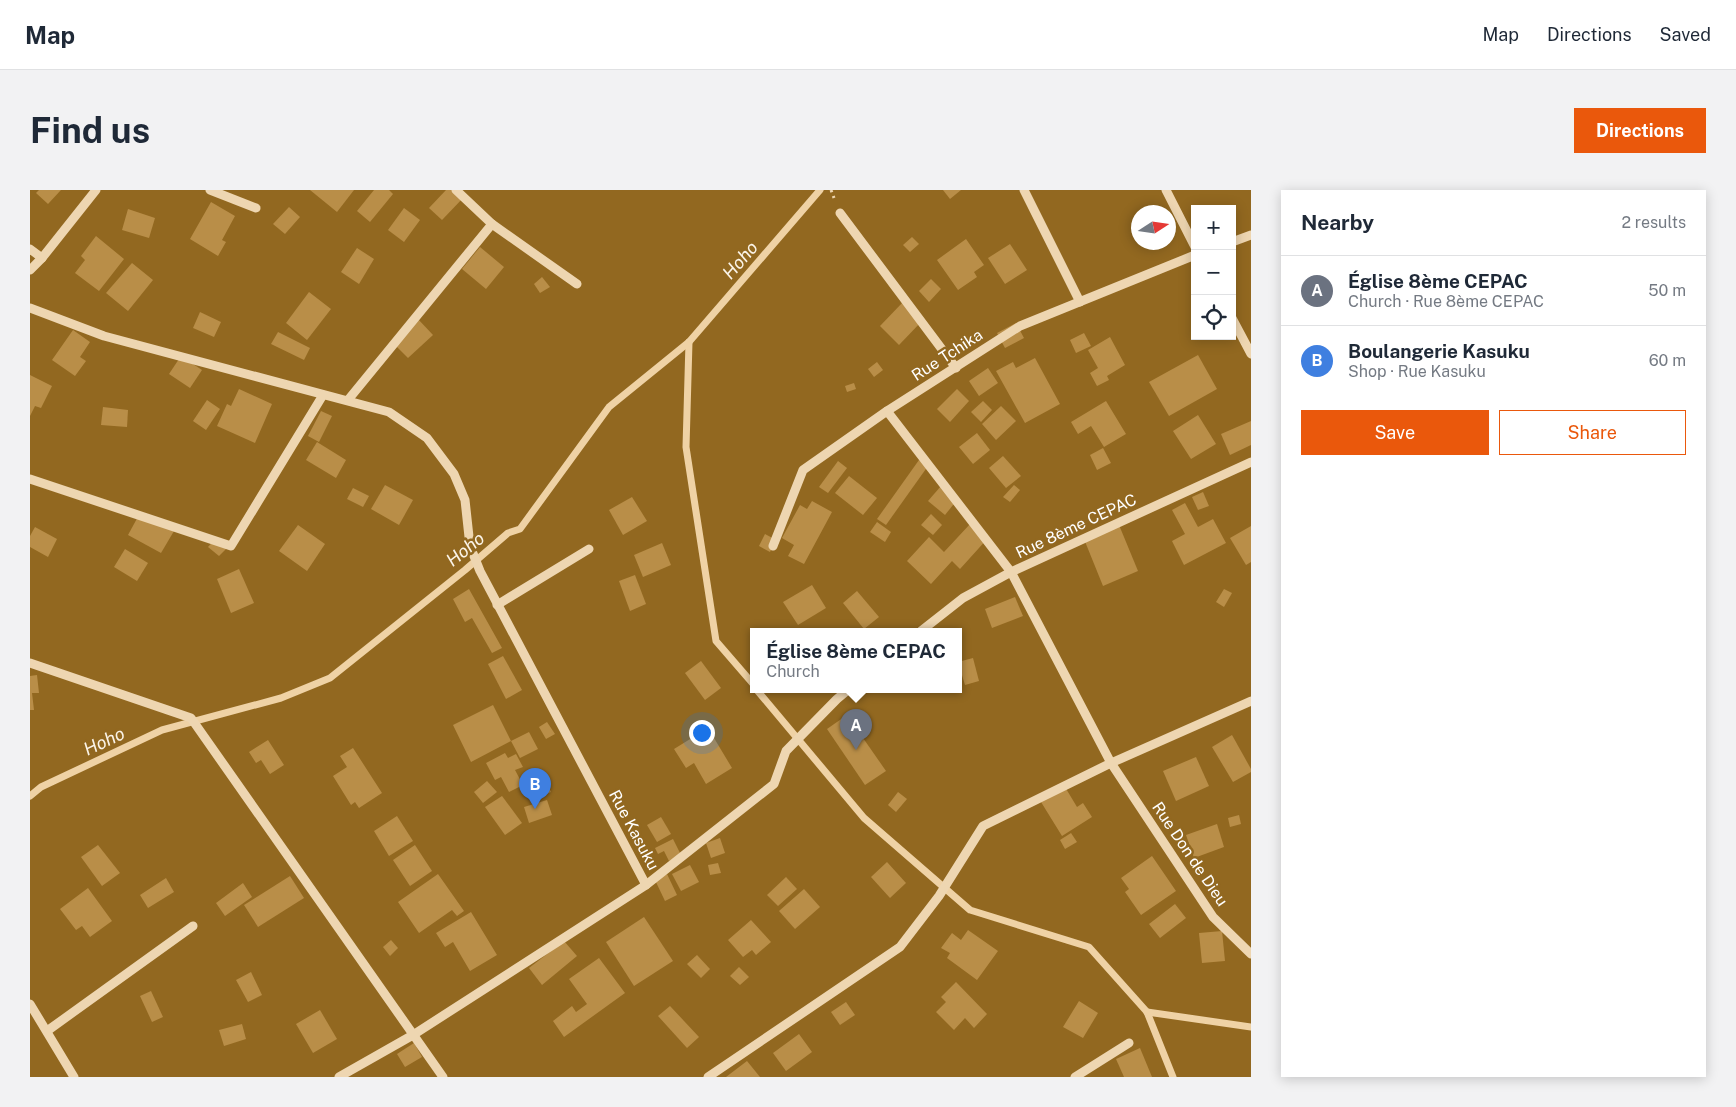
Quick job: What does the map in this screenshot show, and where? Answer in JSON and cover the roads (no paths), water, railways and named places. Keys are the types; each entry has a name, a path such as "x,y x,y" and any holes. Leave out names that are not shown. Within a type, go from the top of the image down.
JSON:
{"street":[{"path":"30,270 42,258 96,190"},
{"path":"210,190 256,208"},
{"path":"456,190 492,224 577,284"},
{"path":"1024,190 1080,302"},
{"path":"1166,190 1191,239"},
{"path":"840,213 956,368"},
{"path":"348,400 492,224"},
{"path":"1236,241 1251,235"},
{"path":"30,249 42,258"},
{"name":"Rue Tchika","path":"773,546 803,470 887,411 1020,326 1191,257"},
{"name":"Rue Kasuku","path":"30,308 104,336 389,412 427,438 454,474 465,500 470,546 480,571 646,885 413,1035 339,1077"},
{"path":"1236,326 1251,354"},
{"path":"30,479 232,546 323,395"},
{"name":"Rue Don de Dieu","path":"887,411 1011,572 1111,763 1213,917 1251,954"},
{"name":"Rue 8ème CEPAC","path":"925,628 962,598 1011,572 1251,462"},
{"path":"497,605 589,549"},
{"path":"30,663 194,722 443,1077"},
{"path":"646,885 774,784 786,751 844,693"},
{"path":"708,1077 900,947 939,896 984,826 1111,763 1251,701"},
{"path":"47,1031 193,926"},
{"path":"30,1004 74,1077"},
{"path":"1075,1077 1129,1043"}],"waterway":[{"name":"Hoho","path":"30,796 41,787 162,730 281,698 330,678 465,570 508,533 520,529 609,407 689,342 820,190"},
{"path":"689,342 686,447 716,641 750,680"},
{"path":"759,693 864,818 970,910 1089,947 1147,1012 1173,1077"},
{"path":"1147,1012 1251,1027"}],"place":[{"name":"Église 8ème CEPAC","path":"856,750"},
{"name":"Boulangerie Kasuku","path":"535,809"}]}
